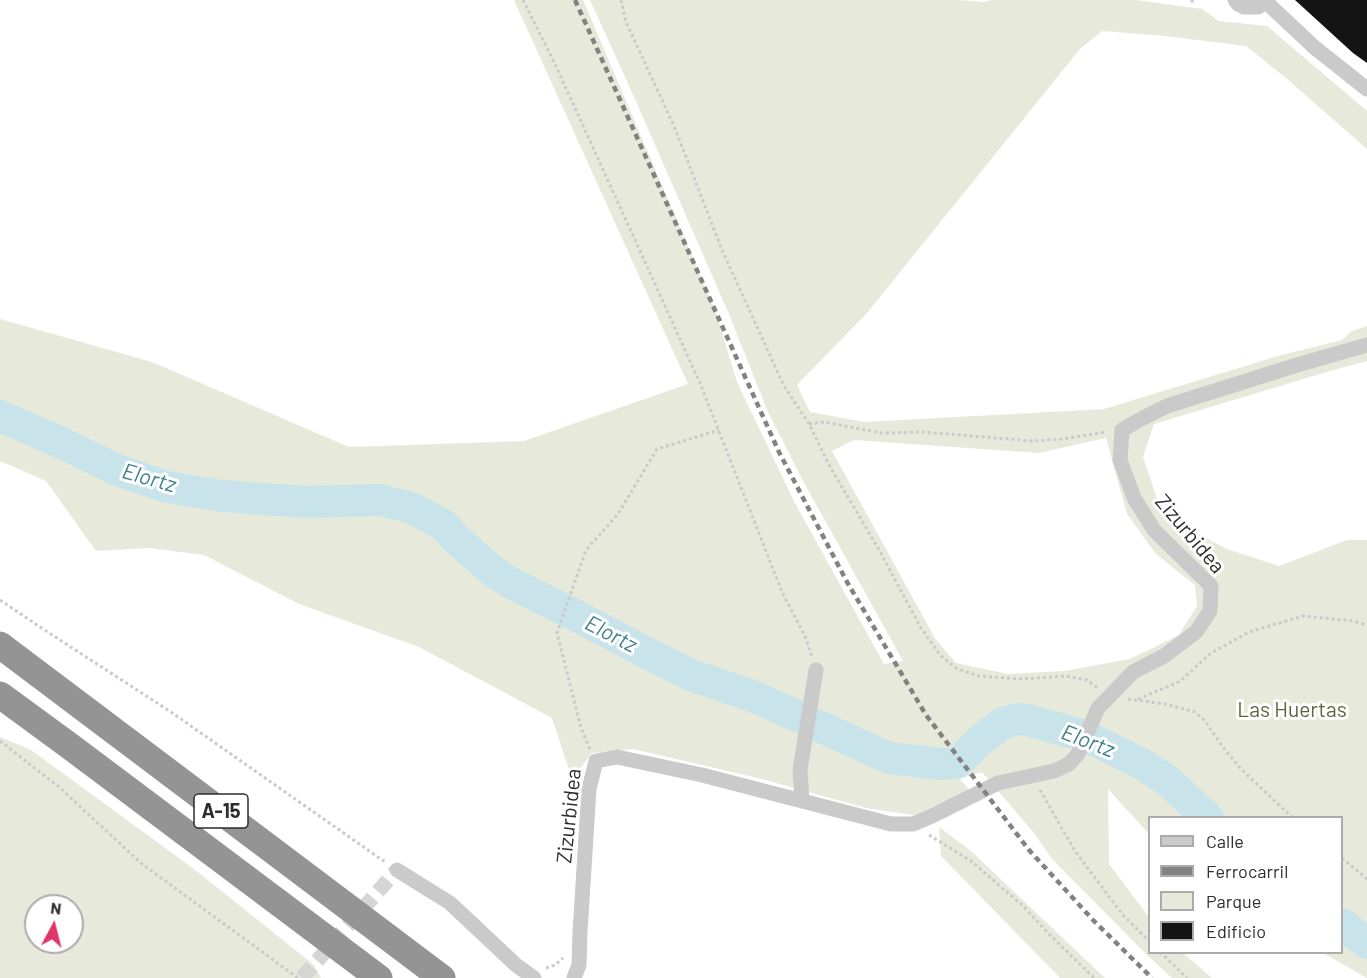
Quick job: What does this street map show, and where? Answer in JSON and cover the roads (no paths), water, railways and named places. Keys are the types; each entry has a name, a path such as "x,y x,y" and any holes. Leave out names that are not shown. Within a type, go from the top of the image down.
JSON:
{"highway":[{"name":"A-15","path":"0,645 442,978"},
{"name":"A-15","path":"0,695 379,978"},
{"path":"0,704 71,747"}],"street":[{"path":"1235,0 1244,7 1258,7 1266,1 1314,47 1367,89"},
{"name":"Zizurbidea","path":"574,978 579,965 590,789 596,761 617,757 702,775 891,824 913,824 998,783 1062,768 1078,754 1098,708 1133,672 1164,656 1196,632 1210,611 1211,586 1154,530 1134,498 1120,460 1122,430 1167,406 1367,345"},
{"path":"802,800 800,770 816,670"},
{"path":"397,870 450,903 516,965 534,978"}],"waterway":[{"name":"Elortz","path":"0,416 117,470 167,487 223,496 304,502 380,500 412,508 445,526 455,538 495,573 511,583 691,675 755,697 889,758 940,764 955,763 1003,723 1018,719 1028,720 1088,737 1144,765 1168,781 1206,816"},
{"name":"Elortz","path":"1343,925 1367,943"}],"tunnel":[{"path":"302,978 397,870"}],"railway":[{"path":"575,0 779,452 847,582 926,715 1029,850 1093,920 1152,978"}],"park label":[{"name":"Las Huertas","path":"1292,710"}]}
